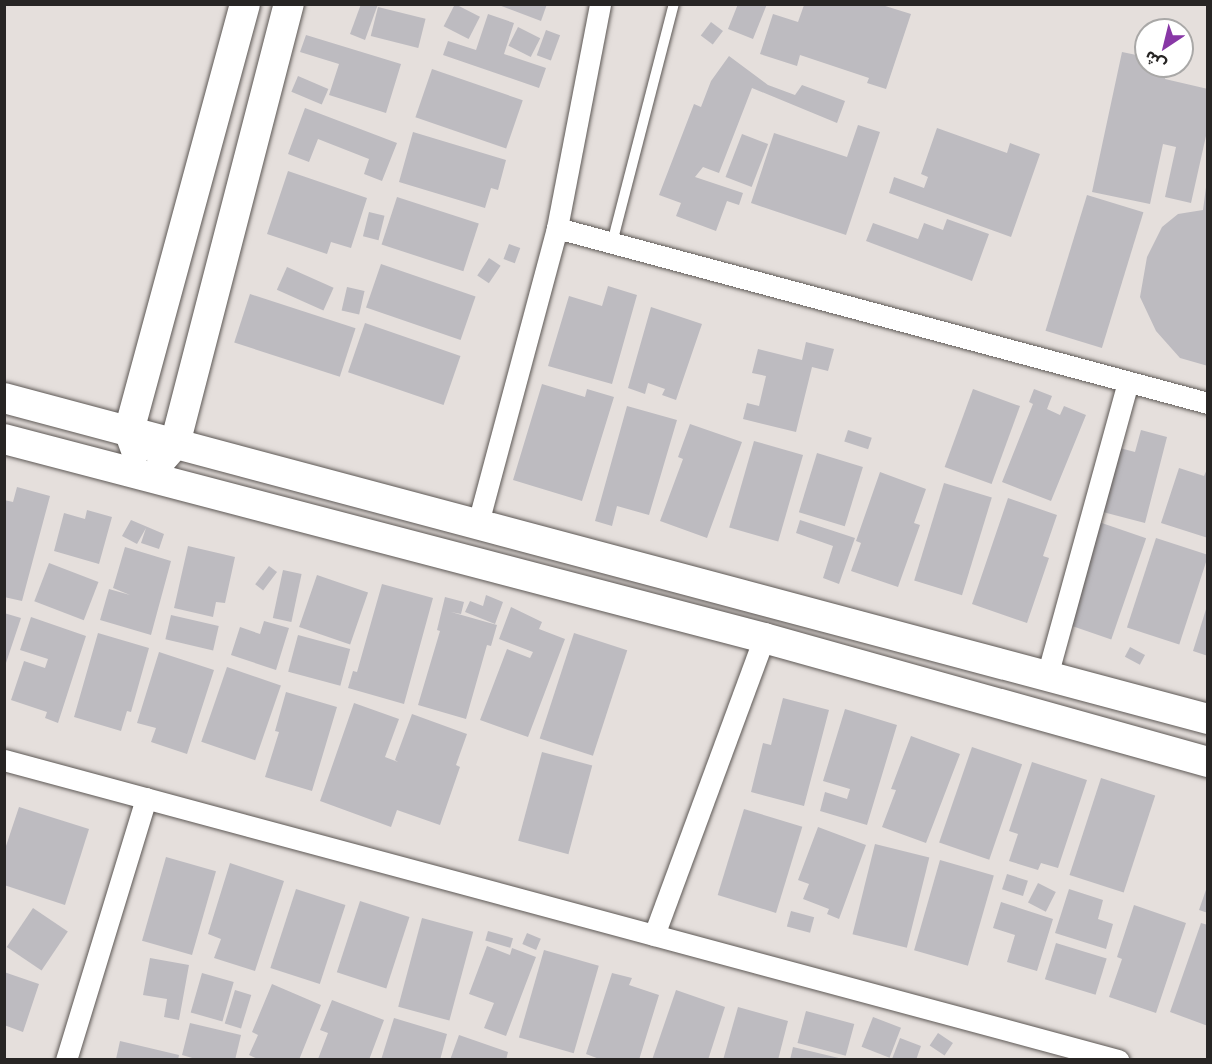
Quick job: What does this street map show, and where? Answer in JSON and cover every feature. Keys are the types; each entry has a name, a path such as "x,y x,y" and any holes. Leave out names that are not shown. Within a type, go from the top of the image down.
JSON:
{"street":[{"path":"146,476 129,431 245,4"},
{"path":"146,476 175,444 289,4"},
{"path":"478,523 557,228 600,4"},
{"path":"557,228 1208,403"},
{"path":"1047,676 1128,382"},
{"path":"4,398 1208,719"},
{"path":"4,440 764,638 1208,762"},
{"path":"654,935 764,638"},
{"path":"4,760 1118,1059"},
{"path":"66,1059 146,798"}],"lane":[{"path":"612,243 674,4"}],"building":[{"path":"361,4 378,4 365,40 350,34"},
{"path":"455,4 480,17 469,39 444,26"},
{"path":"496,4 547,4 541,21"},
{"path":"738,4 767,4 753,39 728,29"},
{"path":"804,5 882,5 911,14 886,89 867,83 869,78 800,55 797,66 760,54 773,14 798,22"},
{"path":"378,7 426,19 418,48 371,36"},
{"path":"488,14 514,23 504,54 546,68 539,88 443,55 448,41 476,50"},
{"path":"711,22 723,31 713,45 701,36"},
{"path":"518,27 540,38 531,57 508,46"},
{"path":"546,30 560,35 551,61 537,55"},
{"path":"306,35 401,64 386,113 329,95 339,64 300,52"},
{"path":"1122,52 1134,54 1134,78 1165,78 1208,89 1208,127 1191,203 1165,197 1176,147 1163,144 1150,204 1092,192"},
{"path":"729,56 768,85 795,95 802,85 845,101 837,123 752,88 719,173 703,167 695,177 743,193 739,205 727,201 716,231 676,216 681,203 659,195 694,104 701,107 711,81"},
{"path":"432,69 523,100 506,148 415,117"},
{"path":"298,76 328,89 322,105 291,92"},
{"path":"305,108 397,143 382,181 364,174 369,159 318,139 309,162 288,154"},
{"path":"858,125 880,132 846,235 751,203 774,133 847,157"},
{"path":"937,128 1007,153 1010,143 1040,154 1011,237 889,193 894,177 924,188 928,177 921,174"},
{"path":"413,132 506,160 498,190 491,188 485,208 399,182"},
{"path":"742,134 768,144 752,187 726,177"},
{"path":"288,171 367,198 351,248 331,242 327,254 267,234"},
{"path":"1208,172 1208,366 1180,358 1156,331 1140,297 1147,257 1162,227 1178,214 1203,210"},
{"path":"1087,195 1143,212 1102,348 1045,331"},
{"path":"397,197 479,224 463,271 382,245"},
{"path":"369,212 385,216 378,240 363,236"},
{"path":"947,219 989,234 972,281 866,241 873,223 918,239 924,223 943,230"},
{"path":"509,244 520,248 515,263 504,259"},
{"path":"489,258 501,266 489,283 477,275"},
{"path":"381,264 476,297 461,340 366,307"},
{"path":"287,267 334,288 323,311 277,290"},
{"path":"608,286 637,295 612,384 548,366 569,296 602,306"},
{"path":"347,287 365,291 359,314 342,310"},
{"path":"250,294 356,328 340,377 234,343"},
{"path":"651,307 702,324 676,400 662,395 665,389 648,383 645,394 628,388"},
{"path":"365,323 460,356 444,405 348,372"},
{"path":"806,342 834,349 828,371 812,367 796,432 743,419 747,403 759,406 766,376 752,373 758,349 802,360"},
{"path":"542,384 585,397 587,389 614,397 582,501 513,480"},
{"path":"973,389 1020,406 992,484 945,467"},
{"path":"1034,389 1052,396 1047,409 1060,415 1064,406 1086,415 1051,501 1002,482 1033,404 1029,402"},
{"path":"627,406 677,420 649,515 617,506 612,526 595,521"},
{"path":"690,424 742,442 707,538 660,521 683,459 678,457"},
{"path":"848,430 872,438 868,449 844,441"},
{"path":"1141,430 1167,437 1145,523 1099,511 1116,447 1135,452"},
{"path":"754,441 803,455 778,542 729,528"},
{"path":"817,453 863,467 845,526 799,512"},
{"path":"1208,467 1208,538 1161,523 1179,468 1204,476"},
{"path":"880,472 926,489 914,523 920,525 898,587 851,571 861,543 856,541"},
{"path":"944,483 992,498 962,595 914,581"},
{"path":"17,487 50,496 22,601 4,597 4,500 13,502"},
{"path":"1008,498 1057,515 1043,556 1049,558 1027,623 972,604"},
{"path":"87,510 112,517 99,564 54,551 64,513 85,519"},
{"path":"131,520 164,534 159,549 141,543 146,528 137,544 122,536"},
{"path":"800,520 855,538 839,584 823,578 833,546 796,533"},
{"path":"1096,521 1146,538 1111,639 1061,622"},
{"path":"1156,538 1208,555 1179,644 1127,627"},
{"path":"188,546 235,557 225,603 216,602 213,617 174,608"},
{"path":"125,547 171,561 151,635 100,620 109,589 130,595 113,588"},
{"path":"49,563 98,582 84,620 34,601"},
{"path":"269,566 277,572 263,590 255,584"},
{"path":"283,570 302,574 291,622 273,618"},
{"path":"317,575 368,593 350,645 299,627"},
{"path":"382,584 433,598 404,704 348,688 353,671 357,672"},
{"path":"486,595 503,602 495,624 465,612 470,601 483,606"},
{"path":"445,597 464,602 461,614 451,612 497,625 491,646 487,645 466,719 418,705 440,631 437,630"},
{"path":"1208,606 1208,656 1193,651"},
{"path":"511,607 542,622 539,629 565,639 528,737 480,720 507,649 530,658 533,652 499,639"},
{"path":"4,613 21,618 5,666 4,666"},
{"path":"171,615 219,626 213,650 165,639"},
{"path":"31,617 86,636 58,723 45,718 47,712 11,700 24,661 45,668 48,659 20,650"},
{"path":"264,621 289,628 276,670 231,655 240,627 260,634"},
{"path":"98,633 149,648 131,712 127,711 121,731 74,717"},
{"path":"574,633 627,650 593,756 540,739"},
{"path":"298,635 350,649 340,686 288,672"},
{"path":"1130,647 1145,655 1140,665 1125,657"},
{"path":"159,652 214,670 187,754 151,742 156,728 137,723"},
{"path":"227,667 281,686 255,760 201,742"},
{"path":"286,692 337,707 312,791 265,777 279,732 275,731"},
{"path":"783,698 829,710 804,806 751,792 763,743 771,745"},
{"path":"354,703 399,719 385,757 398,762 395,760 412,714 467,734 456,765 460,767 440,825 397,810 391,827 320,801"},
{"path":"845,709 897,725 867,825 820,811 825,792 847,799 850,789 823,781"},
{"path":"911,736 960,754 926,843 882,827 896,790 891,789"},
{"path":"972,747 1022,764 989,860 939,842"},
{"path":"542,752 592,765 568,854 518,841"},
{"path":"1032,762 1087,780 1058,868 1041,863 1038,870 1009,861 1018,834 1009,831"},
{"path":"1101,778 1155,796 1124,893 1069,875"},
{"path":"19,807 89,829 65,905 4,885 4,852"},
{"path":"744,809 802,827 776,913 718,895"},
{"path":"818,827 866,845 839,919 827,914 829,909 803,899 809,884 798,880"},
{"path":"875,844 929,858 907,948 853,934"},
{"path":"166,857 216,871 192,955 142,941"},
{"path":"940,860 994,875 968,966 914,950"},
{"path":"230,863 284,881 255,971 214,958 221,939 208,934"},
{"path":"1007,874 1028,881 1023,896 1002,889"},
{"path":"1038,883 1056,892 1046,912 1028,903"},
{"path":"1208,884 1208,913 1199,910"},
{"path":"296,889 345,905 320,984 270,968"},
{"path":"1069,889 1103,900 1098,919 1113,924 1106,949 1055,933"},
{"path":"360,901 409,917 386,988 337,972"},
{"path":"1001,902 1053,919 1037,971 1007,962 1015,935 993,928"},
{"path":"1134,905 1186,923 1156,1013 1109,997 1122,959 1117,957"},
{"path":"33,908 68,931 42,970 7,947"},
{"path":"791,911 814,917 810,933 787,926"},
{"path":"422,918 473,932 449,1021 398,1007"},
{"path":"1201,923 1208,925 1208,1026 1170,1012"},
{"path":"488,931 513,938 510,948 485,941"},
{"path":"527,933 541,939 536,950 522,944"},
{"path":"1056,943 1107,958 1096,995 1045,979"},
{"path":"487,946 510,955 512,948 536,957 506,1036 484,1028 494,1003 469,994"},
{"path":"544,950 599,966 574,1053 519,1037"},
{"path":"150,958 189,965 179,1020 164,1017 167,999 143,995"},
{"path":"4,972 39,984 23,1032 4,1025"},
{"path":"202,973 234,982 222,1022 191,1012"},
{"path":"612,973 632,978 629,985 659,995 639,1060 602,1060 586,1054"},
{"path":"272,984 321,1005 299,1060 260,1060 249,1055 258,1035 252,1032"},
{"path":"235,990 251,995 241,1028 225,1023"},
{"path":"676,990 725,1007 708,1060 652,1060"},
{"path":"332,1000 384,1020 369,1060 318,1059 328,1033 320,1030"},
{"path":"738,1007 788,1021 778,1060 723,1060"},
{"path":"806,1011 854,1024 846,1056 797,1043"},
{"path":"873,1017 901,1028 890,1058 862,1047"},
{"path":"394,1018 447,1034 440,1060 381,1060"},
{"path":"190,1023 241,1035 235,1060 199,1060 182,1055"},
{"path":"938,1033 953,1043 945,1056 930,1045"},
{"path":"459,1035 508,1052 506,1060 450,1060"},
{"path":"900,1038 921,1046 916,1060 892,1059"},
{"path":"120,1041 179,1055 178,1060 116,1059"},
{"path":"793,1047 843,1059 843,1060 790,1060"}]}
